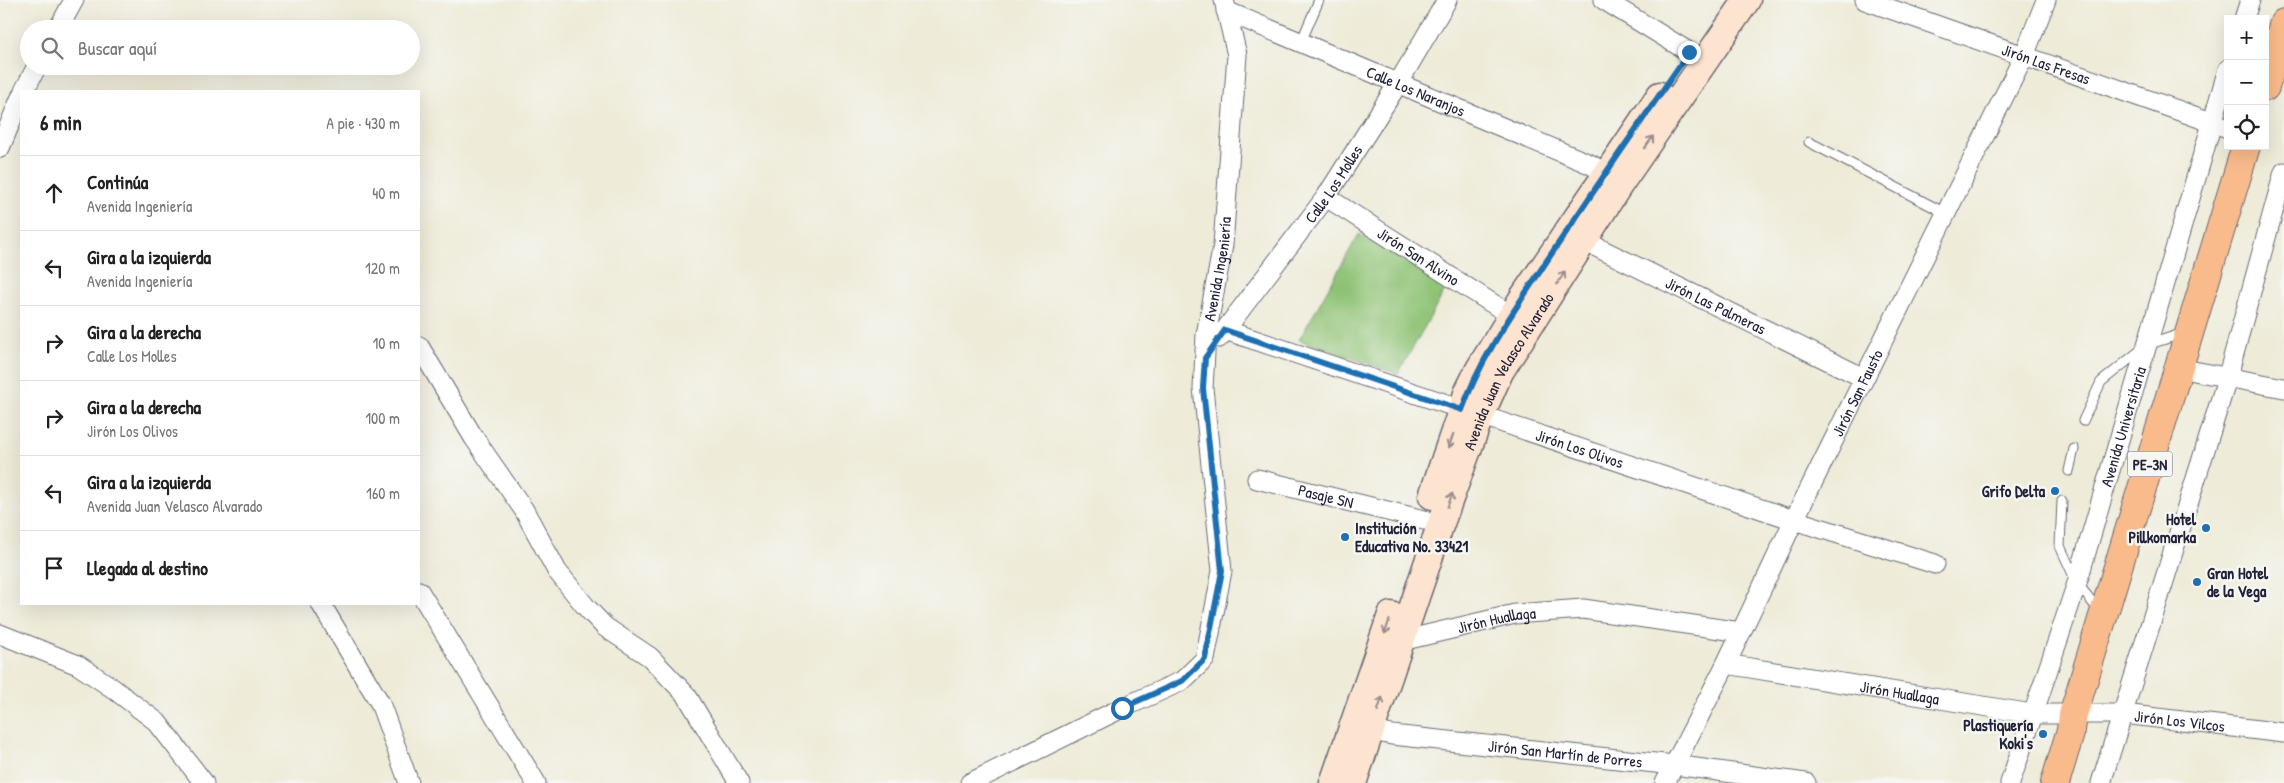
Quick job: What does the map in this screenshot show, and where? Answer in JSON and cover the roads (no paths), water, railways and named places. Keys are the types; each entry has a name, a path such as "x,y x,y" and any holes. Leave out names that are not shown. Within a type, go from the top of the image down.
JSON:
{"highway":[{"path":"2274,75 2284,23"},
{"name":"PE-3N","path":"2055,783 2071,730 2073,715 2105,617 2189,331 2245,150"}],"street":[{"path":"63,20 74,0"},
{"name":"Calle Los Molles","path":"1205,358 1326,197 1399,82 1447,0"},
{"path":"1604,0 1689,52"},
{"name":"Avenida Juan Velasco Alvarado","path":"1353,783 1362,728 1424,520 1471,413 1500,372 1575,236 1605,174 1726,0"},
{"name":"Avenida Juan Velasco Alvarado","path":"1333,783 1362,728 1401,641 1471,413 1479,369 1512,316 1575,236 1620,184 1747,0"},
{"name":"Jirón Las Fresas","path":"1865,0 1910,8 2024,56 2219,125"},
{"name":"Jirón San Fausto","path":"1665,783 1726,664 1794,520 2024,56 2046,0"},
{"path":"2245,15 2250,0"},
{"name":"Calle Los Naranjos","path":"1225,5 1301,42 1592,165 1605,174"},
{"name":"Avenida Ingeniería","path":"970,783 1122,708 1182,681 1205,659 1222,571 1203,388 1206,335 1223,245 1237,54 1225,5"},
{"path":"25,90 32,75"},
{"name":"Avenida Universitaria","path":"2010,783 2077,583 2147,346 2219,125 2224,94"},
{"path":"0,148 20,99"},
{"path":"2101,783 2227,379 2284,172"},
{"name":"Jirón San Alvino","path":"1326,197 1512,316"},
{"name":"Jirón Las Palmeras","path":"1575,236 1864,378"},
{"name":"Jirón Los Olivos","path":"1225,330 1794,520 1935,564"},
{"path":"420,348 474,438 524,510 557,571 586,607 605,626 650,657 687,696 739,783"},
{"path":"2178,368 2227,379 2284,388"},
{"name":"Pasaje SN","path":"1257,479 1424,520"},
{"path":"420,593 536,783"},
{"path":"322,605 380,703 409,783"},
{"name":"Jirón Huallaga","path":"1401,641 1515,614 1583,609 1741,632"},
{"path":"0,634 78,665 111,687 157,722 204,783"},
{"name":"Jirón Huallaga","path":"1726,664 2032,714 2073,715"},
{"name":"Jirón Los Vilcos","path":"2073,715 2123,714 2282,728"},
{"name":"Jirón San Martín de Porres","path":"1362,728 1402,736 1674,765 1806,783"}],"lane":[{"path":"1301,42 1318,0"},
{"path":"1809,142 1947,214"},
{"path":"2083,421 2101,382 2147,346 2189,331"},
{"path":"2069,471 2074,449"},
{"path":"2062,501 2060,546 2077,583 2105,617"}],"place":[{"name":"Grifo Delta","path":"2055,491"},
{"name":"Hotel Pillkomarka","path":"2206,528"},
{"name":"Institución Educativa No. 33421","path":"1345,537"},
{"name":"Gran Hotel de la Vega","path":"2197,582"},
{"name":"Plastiquería Koki's","path":"2043,734"}]}
